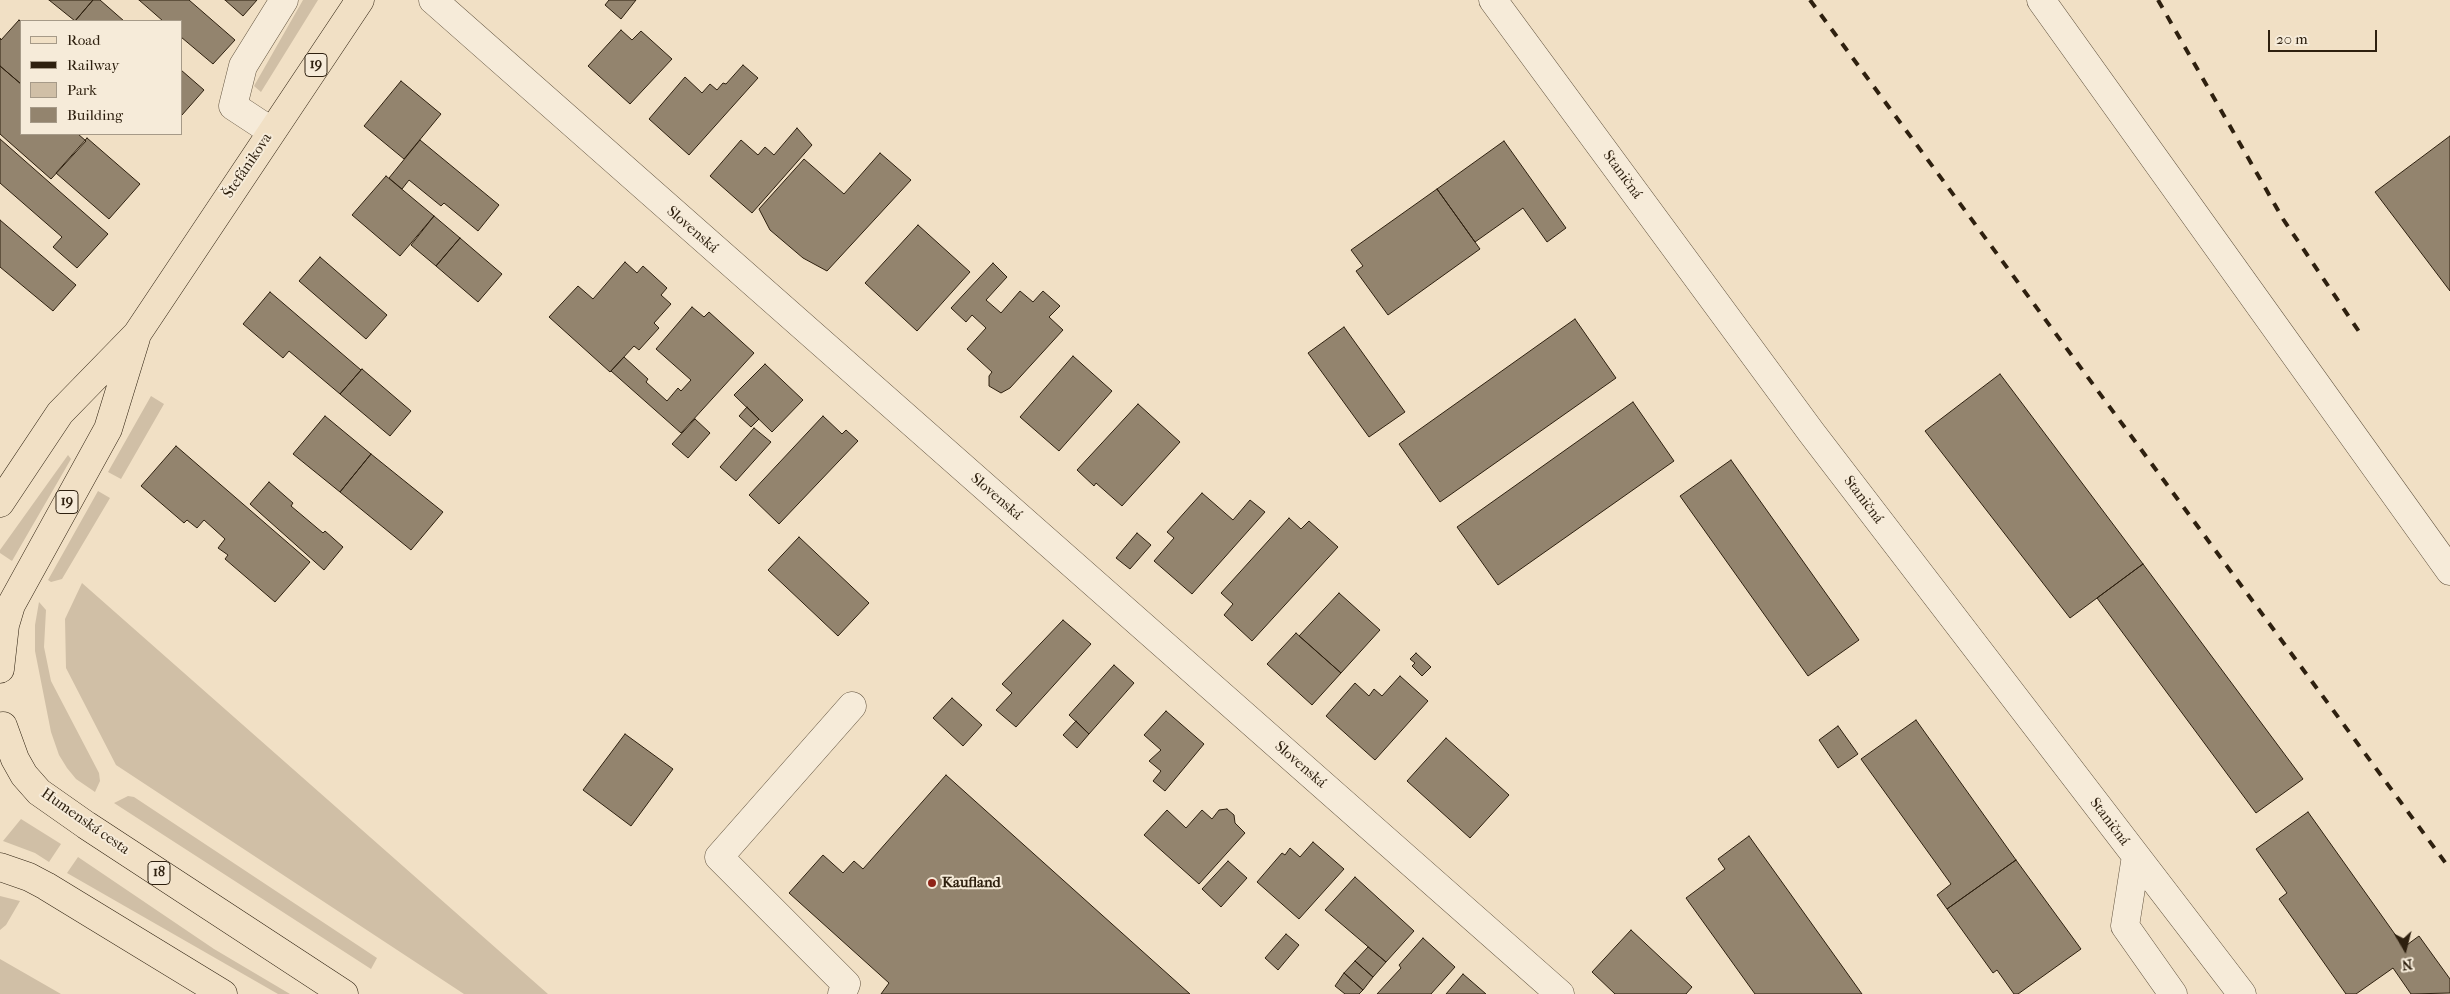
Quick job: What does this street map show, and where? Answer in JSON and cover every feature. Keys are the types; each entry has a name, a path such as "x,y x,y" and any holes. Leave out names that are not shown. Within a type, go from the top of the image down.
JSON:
{"main road":[{"name":"Štefánikova","path":"137,334 360,0"},
{"name":"19","path":"0,503 60,413 137,334"},
{"name":"19","path":"0,669 5,625 11,605 108,429 137,334"},
{"path":"0,763 1,718"},
{"name":"Humenská cesta","path":"1,718 14,759 24,775 39,792 86,825 344,994"},
{"path":"0,867 29,876 223,994"}],"street":[{"path":"272,131 233,106 243,66 284,0"},
{"name":"Slovenská","path":"434,0 1560,994"},
{"name":"Staničná","path":"1493,0 1811,432 2242,994"},
{"path":"2040,0 2450,571"},
{"path":"842,994 846,984 719,857 852,706"},
{"path":"2136,856 2125,926 2173,994"}],"green space":[{"path":"303,0 318,0 261,92 254,86"},
{"path":"151,396 164,404 121,479 108,472"},
{"path":"68,455 71,459 12,561 0,553 0,550"},
{"path":"98,491 110,498 62,579 51,582 48,580"},
{"path":"82,583 548,994 464,994 116,765 66,668 65,619"},
{"path":"39,602 46,610 44,647 51,681 99,773 100,781 95,792 76,779 67,768 59,755 51,732 35,651 35,625"},
{"path":"128,796 134,797 377,958 371,969 114,803"},
{"path":"21,819 61,844 49,862 35,853 3,841"},
{"path":"78,857 214,949 290,994 278,994 67,873"},
{"path":"0,896 20,901 6,925 0,930"},
{"path":"0,959 61,994 0,994"}],"building":[{"path":"49,0 93,0 76,20"},
{"path":"93,0 100,0 123,20 76,20"},
{"path":"139,0 189,0 235,40 213,64 182,38 182,20 162,20"},
{"path":"225,0 257,0 243,16"},
{"path":"609,0 636,0 621,19 605,5"},
{"path":"19,20 20,83 0,66 0,38 1,40"},
{"path":"621,30 632,40 641,31 672,59 630,104 588,66"},
{"path":"743,65 758,78 689,155 649,119 685,77 702,93 710,84 717,90 723,83 726,84"},
{"path":"0,66 20,83 20,135 79,135 86,141 51,179 0,134"},
{"path":"182,71 204,90 182,115"},
{"path":"401,81 441,114 404,159 364,126"},
{"path":"797,128 812,145 752,213 710,176 741,140 758,155 765,147 774,155"},
{"path":"2450,136 2450,291 2375,192"},
{"path":"87,138 140,184 109,219 56,173"},
{"path":"0,139 108,234 77,268 53,247 62,237 0,183"},
{"path":"420,140 499,205 478,231 444,203 441,206 409,180 402,189 389,178"},
{"path":"1504,141 1566,228 1547,242 1523,208 1475,242 1437,189"},
{"path":"880,153 911,180 827,271 803,258 770,230 759,209 804,159 844,194"},
{"path":"386,176 434,216 400,256 352,215"},
{"path":"1437,189 1480,249 1388,315 1356,271 1363,266 1351,250"},
{"path":"434,216 460,238 436,266 411,245"},
{"path":"0,220 76,285 53,311 0,267"},
{"path":"918,225 970,272 917,331 865,283"},
{"path":"460,238 502,274 478,302 436,266"},
{"path":"320,257 387,315 366,339 299,281"},
{"path":"625,262 637,273 643,266 667,288 661,295 671,304 654,323 659,328 639,350 634,346 610,372 549,317 578,286 593,299"},
{"path":"993,263 1007,277 986,300 1001,313 1020,291 1033,302 1043,291 1060,306 1049,317 1063,330 1010,388 1001,393 989,386 989,376 992,372 967,349 986,328 972,315 966,322 951,308"},
{"path":"270,292 361,370 340,394 289,351 283,358 243,324"},
{"path":"692,307 704,317 709,312 754,353 681,433 611,371 624,357 648,379 646,382 667,401 678,388 681,391 691,380 656,349"},
{"path":"1575,319 1616,378 1440,502 1399,444"},
{"path":"1344,327 1405,412 1369,437 1308,353"},
{"path":"1073,356 1112,391 1059,451 1020,417"},
{"path":"765,364 803,400 772,432 734,395"},
{"path":"362,369 411,411 390,436 340,394"},
{"path":"2000,374 2143,564 2070,618 1925,431"},
{"path":"1633,402 1674,461 1498,585 1457,527"},
{"path":"1138,404 1180,442 1122,506 1096,483 1094,486 1077,470"},
{"path":"747,407 759,419 751,427 739,416"},
{"path":"325,416 371,454 340,492 293,454"},
{"path":"823,416 842,434 846,430 858,441 779,524 749,495"},
{"path":"695,419 710,433 688,458 672,444"},
{"path":"754,428 771,442 736,481 720,467"},
{"path":"176,446 310,562 275,602 225,559 228,555 218,548 225,539 204,520 197,528 187,520 184,523 141,486"},
{"path":"371,454 443,512 411,550 340,492"},
{"path":"1731,460 1859,640 1808,676 1680,496"},
{"path":"269,482 293,503 291,506 343,547 324,570 250,504"},
{"path":"1202,493 1233,520 1250,500 1265,512 1192,594 1154,561 1174,538 1167,532"},
{"path":"1289,518 1301,529 1309,521 1338,547 1252,641 1224,615 1233,604 1221,593"},
{"path":"1137,533 1151,545 1130,569 1116,558"},
{"path":"799,537 869,603 838,636 768,570"},
{"path":"2143,564 2303,779 2256,813 2097,598"},
{"path":"1339,593 1380,630 1341,673 1299,636"},
{"path":"1063,620 1091,644 1016,727 996,710 1012,693 1002,684"},
{"path":"1296,633 1341,673 1312,705 1267,664"},
{"path":"1416,653 1431,667 1422,676 1412,666 1415,663 1410,659"},
{"path":"1114,665 1134,683 1089,734 1069,715"},
{"path":"1400,676 1428,701 1375,760 1326,716 1355,683 1369,696 1374,689 1382,696"},
{"path":"952,698 982,725 963,746 933,718"},
{"path":"1166,711 1204,744 1165,791 1153,781 1161,771 1149,761 1161,750 1144,735"},
{"path":"1916,720 2016,860 1947,909 1937,895 1951,884 1861,759"},
{"path":"1076,721 1089,734 1077,748 1063,735"},
{"path":"1838,726 1858,754 1838,768 1819,740"},
{"path":"625,734 673,769 631,826 583,790"},
{"path":"1446,738 1509,795 1470,838 1407,781"},
{"name":"Kaufland","path":"946,775 1190,994 881,994 889,983 789,893 823,855 843,873 854,861 863,869"},
{"path":"1227,809 1234,815 1235,823 1245,833 1199,884 1144,835 1167,810 1186,828 1202,810 1212,819 1219,810"},
{"path":"2308,812 2404,947 2419,936 2450,979 2450,993 2411,994 2393,968 2356,994 2346,994 2279,899 2287,893 2256,849"},
{"path":"1749,836 1862,994 1755,994 1686,898 1725,869 1718,859"},
{"path":"1313,842 1344,869 1299,919 1257,882 1282,853 1285,855 1290,848 1300,857"},
{"path":"2016,860 2081,949 2018,994 2014,994 1997,970 1993,973 1947,909"},
{"path":"1228,861 1247,878 1221,907 1202,889"},
{"path":"1355,877 1414,931 1386,962 1325,910"},
{"path":"1631,930 1692,987 1686,994 1615,994 1592,972"},
{"path":"1286,934 1299,945 1278,970 1265,958"},
{"path":"1423,938 1455,967 1431,994 1377,994 1401,968 1399,965"},
{"path":"1368,947 1386,962 1373,977 1355,961"},
{"path":"1355,961 1373,977 1363,990 1344,973"},
{"path":"1344,973 1363,990 1359,994 1345,994 1335,986"},
{"path":"1463,974 1486,994 1446,994"}],"railway":[{"path":"1810,0 2450,869"},
{"path":"2158,0 2283,219 2362,336"}],"place":[{"name":"Kaufland","path":"932,883"}]}
